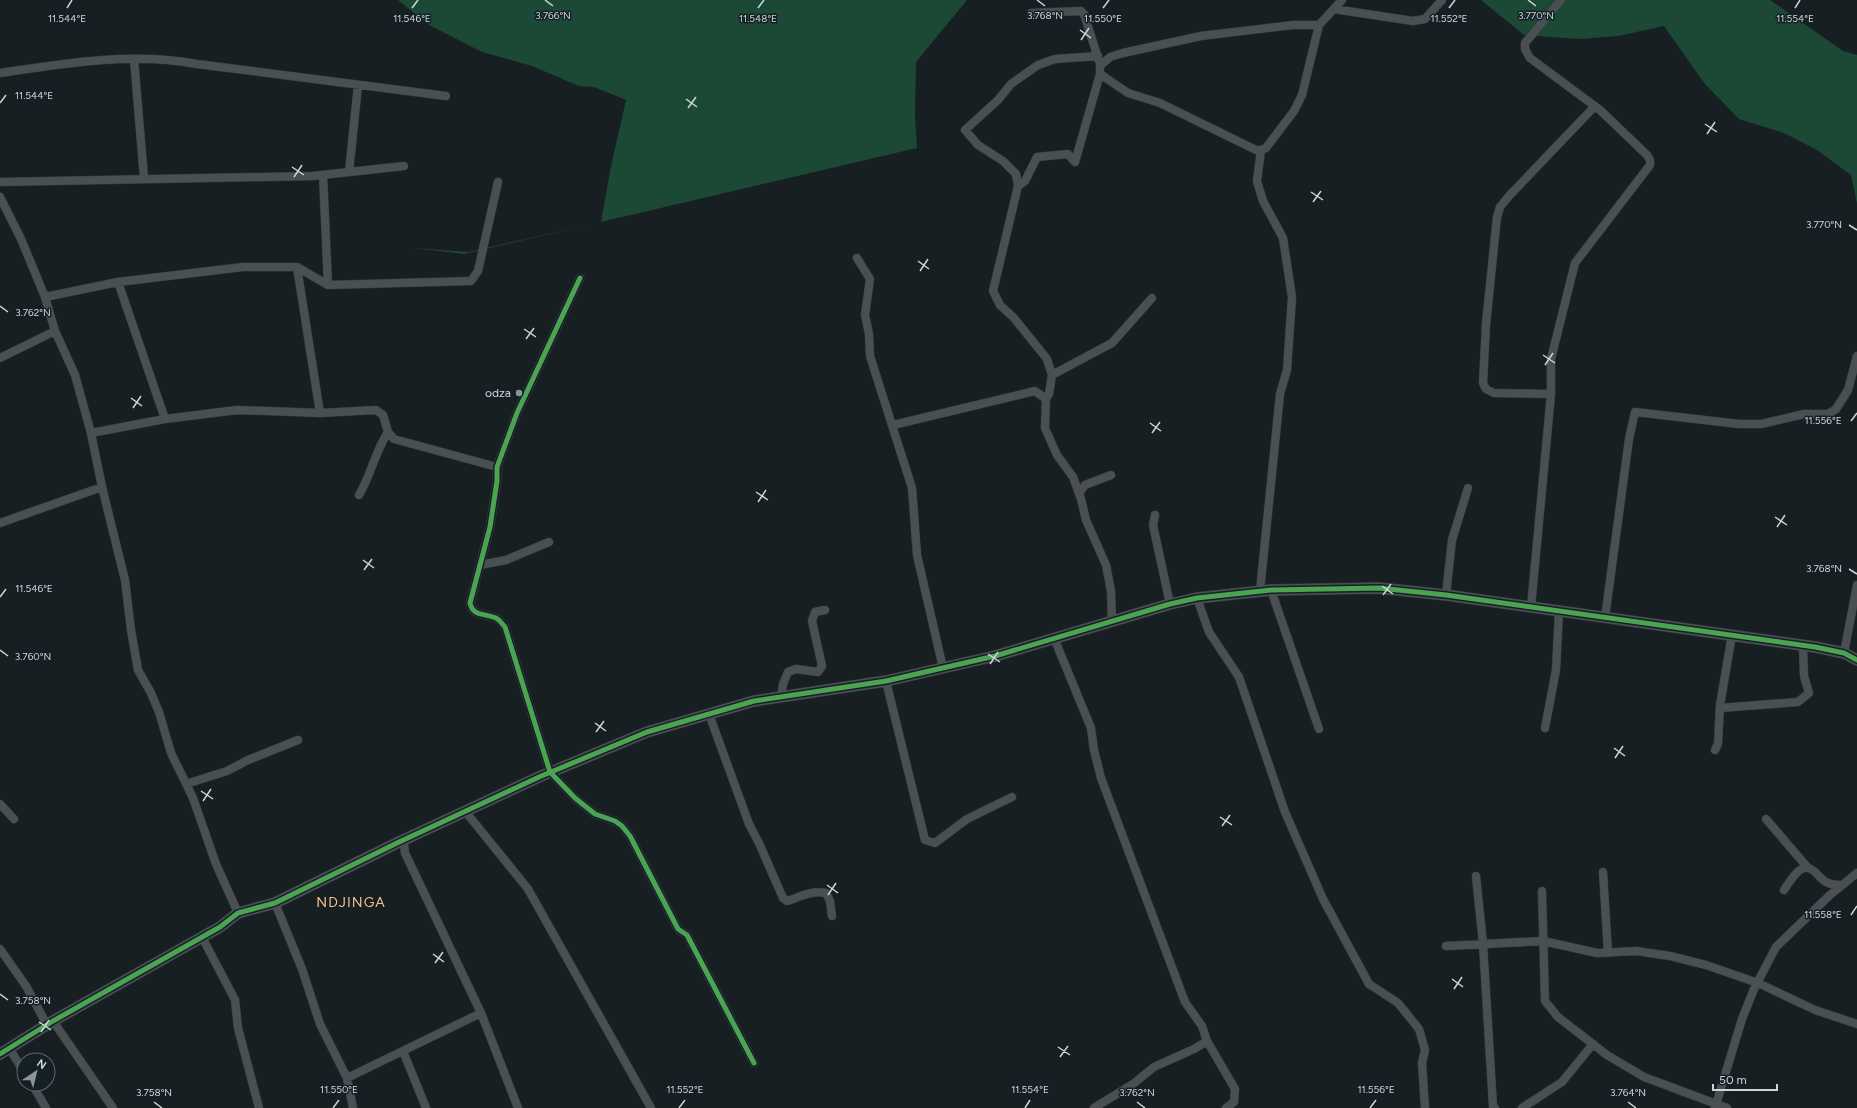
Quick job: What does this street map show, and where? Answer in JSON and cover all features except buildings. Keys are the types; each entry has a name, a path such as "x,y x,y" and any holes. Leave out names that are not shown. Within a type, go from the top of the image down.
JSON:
{"street":[{"path":"1031,13 1081,11 1084,14 1098,56 1100,70 1128,93 1160,103 1256,150 1261,150 1266,148 1294,111 1302,95 1318,25 1342,0"},
{"path":"1334,9 1413,21 1425,19 1442,0"},
{"path":"1530,607 1550,394 1550,359 1575,262 1650,165 1650,160 1647,154 1594,106 1530,58 1525,49 1526,44 1561,0"},
{"path":"1018,186 1025,181 1037,156 1068,154 1075,162 1100,70 1110,57 1201,36 1293,25 1318,25"},
{"path":"1098,56 1055,59 1038,66 1011,84 998,100 964,130 978,145 1003,161 1016,174 1018,186 992,292 1000,305 1014,318 1047,359 1052,375 1049,394 1046,399 1045,428 1057,455 1073,477 1086,520 1106,565 1111,591 1112,621"},
{"path":"134,59 144,178"},
{"path":"0,73 92,60 169,59 197,64 446,96"},
{"path":"349,172 358,85"},
{"path":"1550,394 1494,393 1486,389 1484,382 1486,324 1497,217 1500,207 1509,196 1594,106"},
{"path":"1261,150 1257,181 1263,201 1283,238 1292,297 1287,370 1280,394 1266,590 1319,728"},
{"path":"0,182 323,175 404,166"},
{"path":"323,175 328,285"},
{"path":"45,297 118,282 243,267 297,267 328,285 471,281 478,271 498,182"},
{"path":"0,197 21,239 45,297 55,331 75,375 91,433 102,486 125,580 131,630 138,670 154,699 171,753 206,831 216,864 238,913"},
{"path":"857,258 870,280 864,315 869,334 870,356 912,488 917,556 943,668"},
{"path":"297,267 320,413"},
{"path":"580,278 517,413 497,466 497,481 490,527 470,603 471,608 475,613 498,619 505,627 550,772 574,798 595,814 615,821 622,826 630,836 678,929 687,935 754,1063"},
{"path":"118,282 165,419"},
{"path":"1052,375 1112,343 1152,298"},
{"path":"0,358 55,331"},
{"path":"1605,618 1629,439 1635,412 1739,424 1761,424 1804,414 1828,414 1836,409 1848,390 1857,356"},
{"path":"893,425 1035,391 1046,399"},
{"path":"91,433 165,419 237,410 320,413 376,410 383,415 388,432 394,439 400,442 497,466"},
{"path":"359,495 368,480 380,444 388,432"},
{"path":"1079,493 1086,485 1111,475"},
{"path":"0,523 102,486"},
{"path":"1446,594 1452,540 1468,488"},
{"path":"1155,515 1153,525 1170,604"},
{"path":"480,565 506,560 549,542"},
{"path":"1844,653 1857,585"},
{"path":"16,1064 4,1051 50,1023 220,927 238,913 275,903 465,811 550,772 646,732 754,701 886,681 995,656 1170,604 1197,598 1266,590 1379,588 1446,594 1605,618 1803,645 1844,653 1857,660"},
{"path":"1197,598 1209,632 1239,677 1285,812 1323,899 1369,984 1398,1003 1419,1029 1425,1050 1422,1063 1425,1108"},
{"path":"780,697 788,672 796,669 818,672 822,666 812,621 815,612 825,610"},
{"path":"1546,728 1556,670 1559,611"},
{"path":"1715,750 1718,744 1720,708 1732,635"},
{"path":"1054,638 1091,728 1094,750 1101,778 1185,1002 1202,1026 1207,1041 1235,1089 1234,1102 1226,1108"},
{"path":"1720,708 1798,702 1809,693 1804,676 1803,645"},
{"path":"886,681 922,835 925,840 935,843 967,819 1012,797"},
{"path":"708,714 750,824 783,898 787,901 811,892 826,893 830,901 832,916"},
{"path":"186,784 227,771 248,760 298,740"},
{"path":"0,804 14,819"},
{"path":"465,811 528,889 651,1108"},
{"path":"1766,819 1808,868 1816,871 1825,882 1834,885 1842,885"},
{"path":"399,843 404,846 405,853 481,1013 518,1108"},
{"path":"1784,890 1800,870 1808,868"},
{"path":"1603,872 1608,953"},
{"path":"1715,1106 1742,1019 1776,947 1842,885 1857,873"},
{"path":"1476,876 1484,944 1493,1106 1495,1108"},
{"path":"1542,891 1545,1001 1558,1017 1607,1055 1644,1077 1715,1106 1727,1108"},
{"path":"275,903 302,969 320,1024 347,1078 353,1108"},
{"path":"202,937 235,1000 238,1028 259,1108"},
{"path":"1446,946 1543,941 1597,954 1636,951 1670,956 1706,965 1758,983 1815,1010 1857,1024"},
{"path":"0,949 50,1023 113,1108"},
{"path":"347,1078 481,1013"},
{"path":"1094,1108 1133,1084 1154,1067 1194,1049 1207,1041"},
{"path":"1522,1108 1562,1082 1593,1044"},
{"path":"402,1051 426,1108"},
{"path":"37,1092 46,1108"}],"green space":[{"path":"398,0 967,0 916,62 915,117 917,148 601,222 610,171 626,100 594,87 579,86 532,66 482,52 429,25"},
{"path":"1481,0 1770,0 1843,51 1857,55 1857,204 1851,175 1817,150 1784,133 1739,119 1705,84 1664,26 1618,36 1580,39 1524,35"},
{"path":"594,224 464,254 414,248 468,252"}],"cycle path":[{"path":"580,278 517,413 497,467 497,481 490,527 470,603 474,611 496,618 505,627 550,772 575,798 595,814 615,821 622,826 630,836 678,929 687,935 754,1063"},
{"path":"0,1054 53,1021 220,927 238,913 275,903 397,843 539,777 647,732 754,701 886,681 995,656 1170,604 1197,598 1271,590 1379,588 1446,595 1815,647 1844,653 1857,660"}],"place":[{"name":"odza","path":"519,393"}],"district":[{"name":"NDJINGA","path":"351,902"}]}
